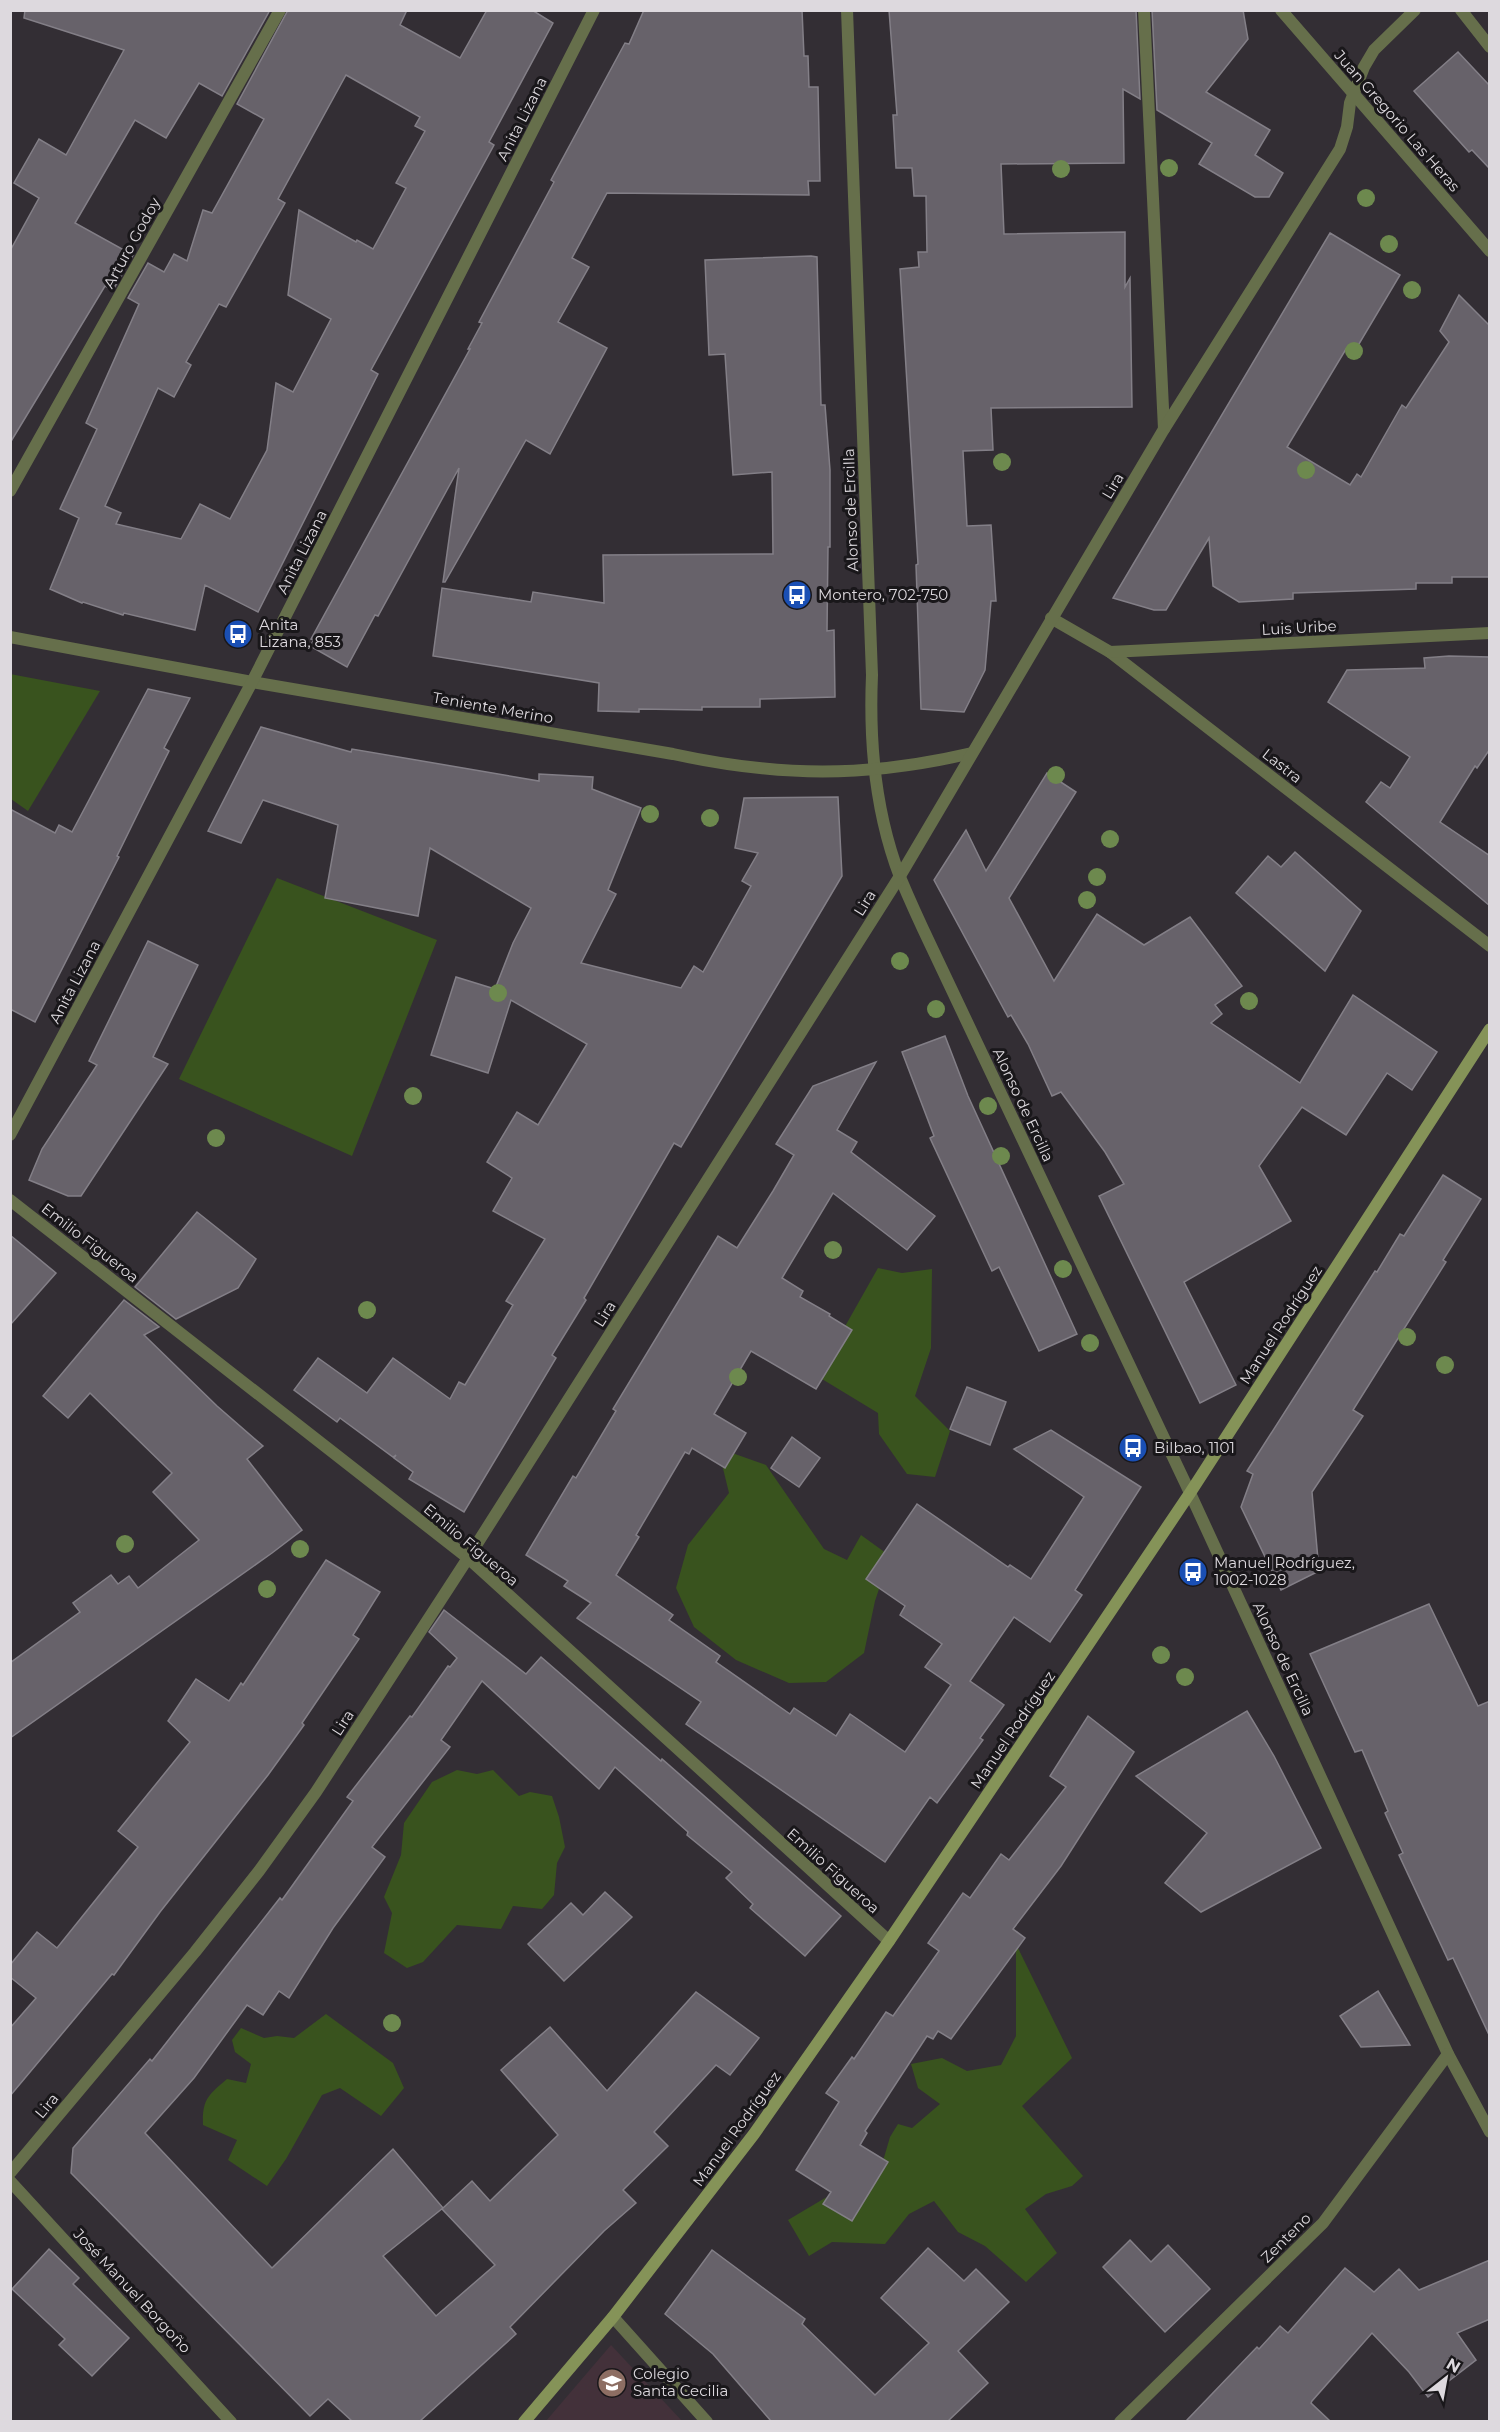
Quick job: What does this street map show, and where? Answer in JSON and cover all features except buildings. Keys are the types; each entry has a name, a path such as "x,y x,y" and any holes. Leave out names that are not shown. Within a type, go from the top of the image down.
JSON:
{"main road":[{"name":"Manuel Rodríguez","path":"524,2421 614,2317 754,2134 889,1941 1190,1493 1490,1029"}],"street":[{"name":"Arturo Godoy","path":"10,491 280,10"},
{"name":"Anita Lizana","path":"10,1135 252,682 594,10"},
{"name":"Alonso de Ercilla","path":"847,10 872,675 870,723 874,771 884,824 900,876 937,959 1190,1493 1448,2054 1490,2132"},
{"path":"1144,10 1164,429"},
{"name":"Juan Gregorio Las Heras","path":"1281,10 1490,251"},
{"name":"Lira","path":"10,2173 195,1952 259,1871 316,1792 468,1558 900,876 1164,429 1340,149 1347,127 1353,92 1374,51 1415,10"},
{"path":"1461,10 1490,47"},
{"name":"Lastra","path":"1052,618 1110,652 1490,946"},
{"name":"Luis Uribe","path":"1110,652 1490,633"},
{"name":"Teniente Merino","path":"10,637 252,682 673,754 722,765 772,771 823,773 874,771 923,764 972,753"},
{"name":"Emilio Figueroa","path":"10,1200 468,1558 889,1941"},
{"name":"Zenteno","path":"1120,2421 1323,2223 1448,2054"},
{"name":"José Manuel Borgoño","path":"10,2181 231,2421"},
{"path":"614,2317 707,2421"}],"shaded area":[{"name":"Colegio Santa Cecilia","path":"611,2345 682,2421 546,2421"}],"green space":[{"path":"10,674 100,691 28,811 11,799"},
{"path":"277,878 437,940 352,1156 179,1079"},
{"path":"878,1268 902,1273 932,1269 931,1348 915,1396 950,1431 935,1477 907,1474 879,1434 878,1413 817,1376"},
{"path":"718,1448 766,1465 824,1549 847,1560 861,1535 890,1556 875,1601 864,1653 826,1682 789,1683 736,1660 694,1627 676,1588 688,1545 729,1493"},
{"path":"457,1770 477,1774 493,1770 519,1796 530,1792 552,1796 565,1847 557,1863 554,1895 542,1909 513,1906 501,1929 457,1925 423,1962 407,1968 384,1953 392,1913 384,1897 401,1855 404,1823 432,1782"},
{"path":"1016,1944 1072,2058 1022,2106 1083,2176 1072,2186 1046,2194 1025,2209 1057,2253 1026,2282 985,2246 958,2232 934,2201 909,2214 885,2244 832,2242 809,2256 788,2220 825,2198 878,2178 890,2137 898,2124 912,2128 940,2104 918,2088 911,2064 942,2058 967,2071 1001,2065 1016,2036"},
{"path":"326,2014 393,2063 404,2088 381,2116 340,2088 322,2095 286,2159 267,2186 228,2160 237,2140 203,2125 205,2104 211,2094 227,2079 246,2083 251,2064 235,2052 232,2040 241,2028 264,2038 277,2036 294,2038"}],"place":[{"name":"Montero, 702-750","path":"797,595"},
{"name":"Anita Lizana, 853","path":"238,634"},
{"name":"Bilbao, 1101","path":"1133,1448"},
{"name":"Manuel Rodríguez, 1002-1028","path":"1193,1572"},
{"name":"Colegio Santa Cecilia","path":"612,2383"}]}
